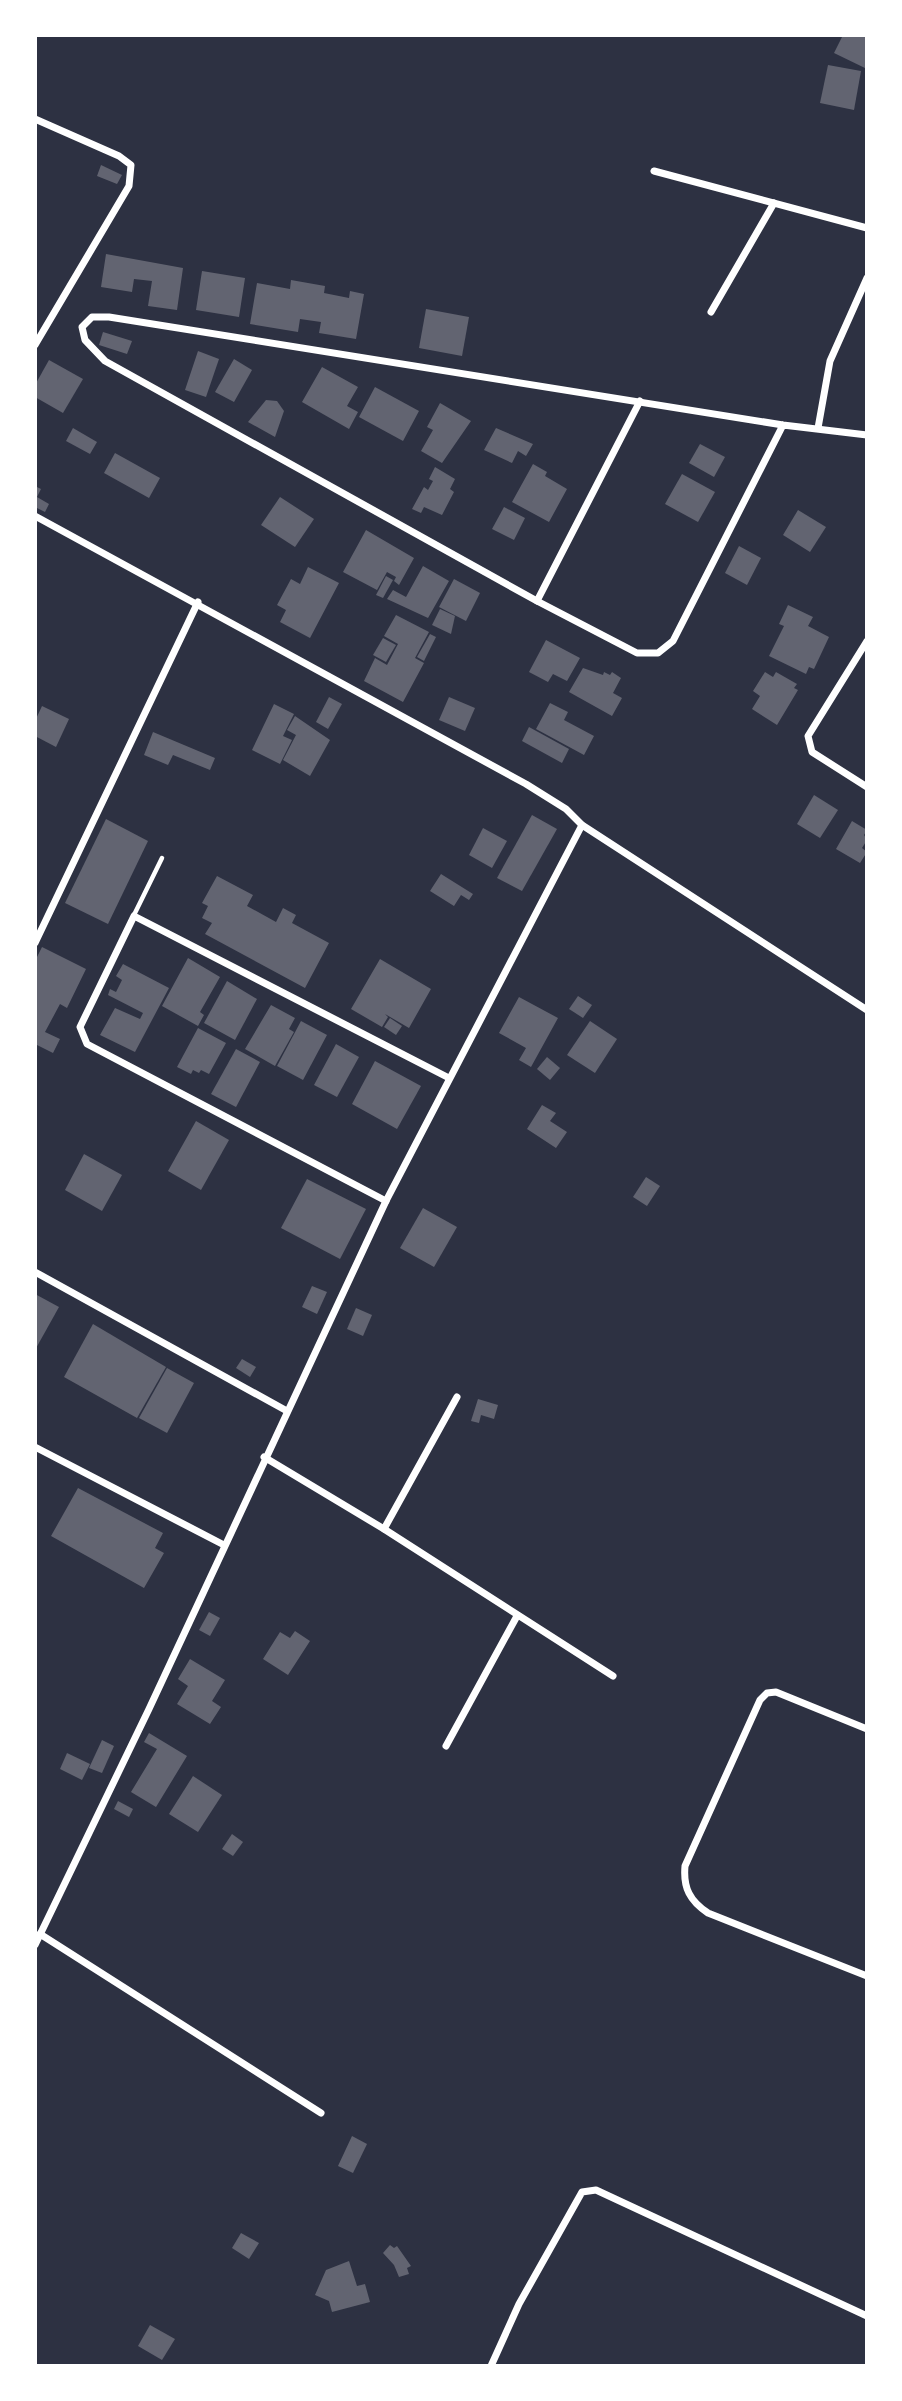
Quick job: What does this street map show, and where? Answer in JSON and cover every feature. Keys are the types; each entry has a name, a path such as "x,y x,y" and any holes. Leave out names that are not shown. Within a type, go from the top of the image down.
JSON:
{"street":[{"path":"35,119 119,156 131,165 133,174 130,186 35,345"},
{"path":"654,171 867,228"},
{"path":"711,312 774,203"},
{"path":"818,428 830,360 867,278"},
{"path":"783,425 673,642 658,653 637,653 537,601 105,361 85,340 82,327 92,317 109,317 783,425 867,435"},
{"path":"537,601 640,401"},
{"path":"35,516 526,784 566,809 582,825 867,1010"},
{"path":"35,943 198,603"},
{"path":"867,640 808,736 812,752 867,787"},
{"path":"35,1945 386,1201 582,825"},
{"path":"386,1201 86,1044 80,1036 80,1027 134,916 449,1077"},
{"path":"35,1272 287,1411"},
{"path":"384,1529 457,1397"},
{"path":"35,1447 224,1545"},
{"path":"264,1457 384,1529 612,1676"},
{"path":"446,1746 517,1616"},
{"path":"867,1729 776,1692 767,1693 760,1700 685,1866 683,1883 694,1903 708,1913 867,1976"},
{"path":"40,1934 321,2113"},
{"path":"491,2366 519,2304 582,2192 589,2189 867,2316"}],"lane":[{"path":"134,916 162,859"}],"building":[{"path":"843,35 867,35 867,69 834,53"},
{"path":"828,65 861,71 854,110 820,103"},
{"path":"101,165 122,175 117,184 97,176"},
{"path":"106,254 183,268 177,310 148,306 152,281 134,279 132,292 101,287"},
{"path":"202,271 245,278 239,317 196,310"},
{"path":"291,280 325,286 324,293 349,298 350,291 364,294 356,339 319,333 321,322 300,319 298,332 250,324 257,283 290,289"},
{"path":"426,309 469,317 462,356 419,348"},
{"path":"103,332 132,341 127,354 99,345"},
{"path":"198,351 219,359 206,397 185,390"},
{"path":"234,359 252,370 234,402 215,392"},
{"path":"49,360 83,379 63,413 35,397 35,385"},
{"path":"322,367 358,387 347,406 358,412 349,429 302,402"},
{"path":"375,387 419,411 403,441 359,417"},
{"path":"266,400 277,401 284,411 275,437 248,422"},
{"path":"440,403 471,421 442,463 421,451 433,430 427,427"},
{"path":"73,428 97,442 90,454 66,441"},
{"path":"496,428 533,444 526,456 518,451 512,463 484,450"},
{"path":"700,444 725,457 714,477 689,463"},
{"path":"115,453 160,478 149,498 104,473"},
{"path":"533,464 547,472 545,476 567,489 549,522 512,502"},
{"path":"435,467 455,479 450,489 454,492 442,515 424,507 421,513 412,509 424,487 428,490 433,481 429,479"},
{"path":"682,474 715,492 698,522 665,504"},
{"path":"35,486 41,489 37,497 49,504 45,512 35,507"},
{"path":"280,497 314,519 295,547 261,525"},
{"path":"504,507 525,518 514,540 492,529"},
{"path":"798,510 826,527 810,552 783,535"},
{"path":"366,530 414,558 399,585 394,581 396,577 387,572 377,590 343,572"},
{"path":"739,546 761,558 747,585 725,573"},
{"path":"423,566 449,581 428,618 387,599 393,590 406,597"},
{"path":"308,567 339,583 310,638 280,622 286,610 277,605 291,579 300,584"},
{"path":"386,576 393,580 383,598 376,595"},
{"path":"454,579 480,593 466,621 439,607"},
{"path":"788,605 813,617 808,626 829,637 814,669 809,667 806,674 769,656 784,626 779,624"},
{"path":"440,609 455,616 451,634 432,625"},
{"path":"396,615 429,632 415,658 424,663 403,702 364,681 375,658 387,665 398,644 384,636"},
{"path":"430,634 436,637 424,661 417,657"},
{"path":"383,638 396,645 386,662 373,655"},
{"path":"546,640 580,658 567,681 553,674 548,682 529,672"},
{"path":"583,668 603,675 604,672 610,675 612,672 621,678 613,693 622,698 612,716 569,692"},
{"path":"765,672 773,677 776,672 797,684 794,688 798,690 777,725 752,709 760,696 753,691"},
{"path":"329,697 342,704 328,729 316,722"},
{"path":"449,697 475,708 465,731 439,720"},
{"path":"550,703 568,712 564,720 594,736 584,755 536,729"},
{"path":"274,704 294,714 283,736 292,740 280,764 252,750"},
{"path":"42,706 69,719 56,747 35,736 35,721"},
{"path":"295,716 330,740 310,776 283,760 296,735 287,730"},
{"path":"529,727 569,749 562,763 522,741"},
{"path":"153,732 215,758 210,770 173,755 168,765 144,755"},
{"path":"814,795 838,810 820,838 797,824"},
{"path":"532,815 557,829 522,891 497,878"},
{"path":"106,819 148,841 108,924 65,903"},
{"path":"852,821 867,830 864,835 867,840 862,848 867,852 860,863 836,849"},
{"path":"483,828 507,841 492,868 469,855"},
{"path":"441,874 473,894 469,900 461,895 454,906 430,891"},
{"path":"217,876 253,895 247,906 276,922 283,908 296,915 292,923 329,943 305,988 205,934 212,923 202,918 208,906 202,903"},
{"path":"42,947 86,969 67,1008 60,1004 45,1032 60,1039 53,1053 35,1044 35,961"},
{"path":"188,958 220,977 200,1012 204,1015 198,1026 162,1006"},
{"path":"380,959 431,989 409,1028 385,1014 388,1017 382,1027 351,1009"},
{"path":"123,964 169,988 135,1052 100,1035 115,1008 140,1019 143,1013 108,995 110,989 116,992 122,980 116,976"},
{"path":"227,981 257,999 235,1040 204,1023"},
{"path":"578,996 592,1005 583,1018 569,1009"},
{"path":"519,997 558,1018 531,1067 519,1060 526,1048 499,1033"},
{"path":"271,1005 295,1018 289,1029 294,1032 275,1066 245,1049"},
{"path":"390,1018 402,1026 396,1035 384,1027"},
{"path":"301,1021 327,1035 303,1080 277,1066"},
{"path":"590,1021 617,1039 595,1073 567,1055"},
{"path":"198,1028 226,1043 209,1074 193,1070 191,1074 177,1067"},
{"path":"336,1044 359,1057 337,1097 314,1085"},
{"path":"236,1049 260,1062 236,1107 211,1094"},
{"path":"547,1057 560,1068 550,1080 537,1069"},
{"path":"375,1061 421,1086 397,1129 352,1104"},
{"path":"542,1105 556,1113 550,1121 567,1132 556,1148 527,1129"},
{"path":"196,1121 229,1140 201,1190 168,1171"},
{"path":"84,1154 122,1175 102,1211 65,1190"},
{"path":"646,1177 660,1186 647,1206 633,1197"},
{"path":"307,1179 366,1209 340,1259 281,1228"},
{"path":"423,1208 457,1227 434,1267 400,1248"},
{"path":"312,1286 327,1292 317,1314 302,1307"},
{"path":"35,1294 59,1307 35,1350"},
{"path":"356,1308 372,1315 363,1336 347,1329"},
{"path":"93,1324 166,1367 137,1418 64,1377"},
{"path":"242,1359 256,1367 250,1377 236,1368"},
{"path":"167,1368 194,1383 167,1433 139,1418"},
{"path":"478,1399 498,1405 494,1419 481,1415 479,1423 471,1421"},
{"path":"78,1488 163,1533 155,1548 164,1553 144,1588 51,1536"},
{"path":"209,1612 220,1618 210,1636 199,1630"},
{"path":"295,1631 310,1641 288,1675 263,1659 280,1632 290,1638"},
{"path":"190,1659 225,1680 212,1701 221,1707 210,1724 177,1704 188,1686 178,1679"},
{"path":"149,1733 187,1756 156,1807 131,1792 157,1749 144,1742"},
{"path":"102,1740 114,1746 102,1773 89,1768"},
{"path":"67,1753 90,1764 82,1780 60,1769"},
{"path":"193,1776 222,1795 198,1832 169,1814"},
{"path":"118,1801 133,1809 129,1817 114,1809"},
{"path":"232,1834 243,1842 233,1856 222,1849"},
{"path":"352,2136 367,2144 353,2173 338,2166"},
{"path":"241,2233 259,2243 249,2259 232,2248"},
{"path":"390,2245 394,2248 397,2246 411,2266 407,2268 409,2274 399,2277 394,2265 383,2253"},
{"path":"349,2261 357,2286 365,2284 370,2302 332,2312 329,2301 315,2295 326,2270"},
{"path":"150,2325 175,2339 162,2360 138,2346"}]}
